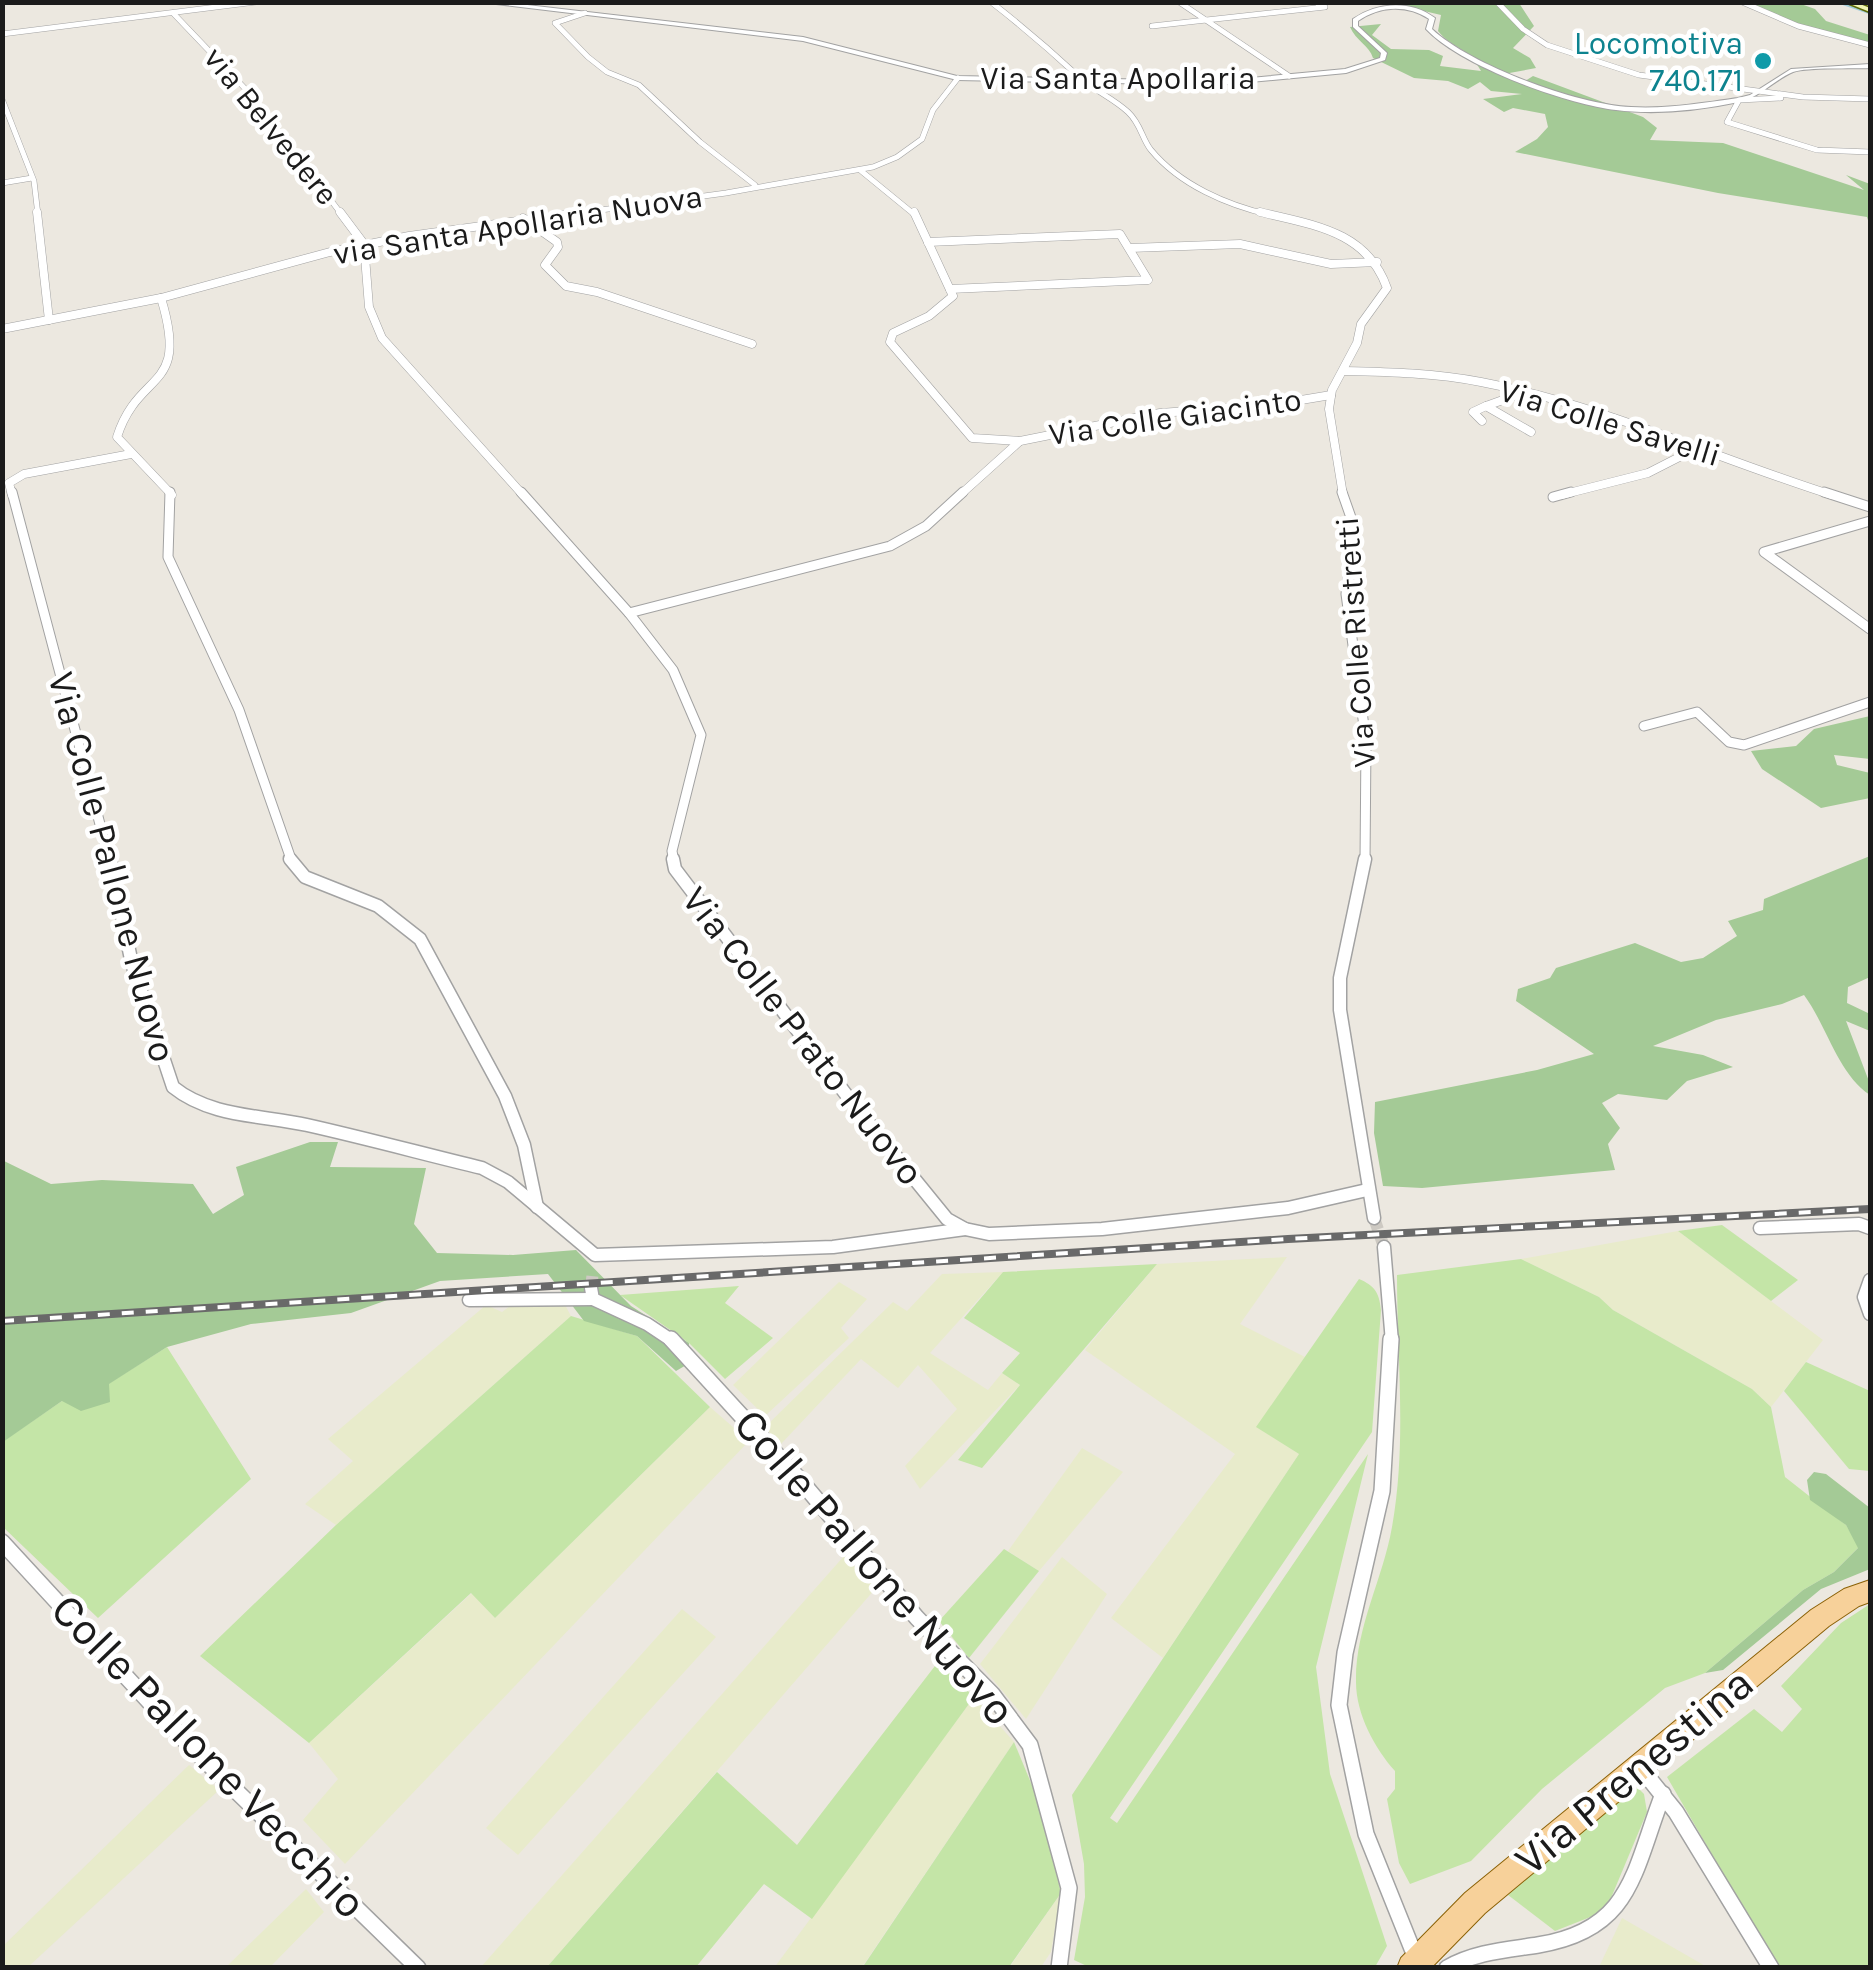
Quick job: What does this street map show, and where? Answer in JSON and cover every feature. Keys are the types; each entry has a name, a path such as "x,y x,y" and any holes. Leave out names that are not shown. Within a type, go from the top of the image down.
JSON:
{"main road":[{"path":"1848,2 1870,10"},
{"name":"Via Prenestina","path":"1414,1964 1475,1903 1639,1766 1820,1618 1870,1591"}],"street":[{"path":"2,34 256,2"},
{"name":"Via Santa Apollaria","path":"482,2 803,40 958,78 1209,83 1346,72 1380,61 1384,52 1356,26 1355,20 1368,11 1402,8 1429,14 1432,34 1449,47 1597,105 1650,108 1739,100 1798,69 1870,66"},
{"path":"991,2 1052,50 1080,78 1128,112 1144,132 1149,148 1198,187 1222,201 1311,224 1349,241 1377,262 1385,274 1387,288 1361,324 1331,395"},
{"path":"1179,2 1290,76"},
{"path":"1152,26 1325,8 1315,2"},
{"path":"1497,2 1523,29 1547,45 1643,76 1828,98"},
{"path":"1742,2 1798,26 1870,45"},
{"name":"via Belvedere","path":"174,13 255,99 364,244"},
{"path":"585,13 555,23 588,58 607,72 639,85 700,142 755,185"},
{"path":"860,170 881,164 916,145 933,110 958,78"},
{"path":"2,99 32,178 48,320"},
{"path":"1870,99 1739,100 1727,122 1817,150 1870,152"},
{"path":"860,170 914,211 928,242 950,290 1147,281 1120,234 928,242"},
{"name":"via Santa Apollaria Nuova","path":"2,329 160,298 364,244 523,218 726,194 755,185 860,170"},
{"path":"2,183 32,178"},
{"path":"523,218 557,242 558,247 544,264 566,286 597,292 752,344"},
{"name":"Via Colle Prato Nuovo","path":"364,244 368,307 382,338 629,614 673,670 701,735 672,852 680,878 897,1161 948,1219 965,1229"},
{"path":"1130,248 1244,244 1284,250 1340,267 1377,262"},
{"name":"Via Colle Giacinto","path":"950,290 950,302 893,332 890,342 970,437 1020,441 1160,413 1254,407 1331,395"},
{"path":"160,298 171,336 171,353 116,433 120,444 153,470 172,494 168,557 245,724 288,856 305,877 378,906 420,938 504,1096 524,1145 537,1207"},
{"name":"Via Colle Savelli","path":"1344,371 1435,374 1525,392 1870,507"},
{"path":"1482,421 1474,412 1525,392"},
{"name":"Via Colle Ristretti","path":"1331,395 1338,482 1354,526 1346,594 1366,741 1366,860 1340,978 1340,1010 1374,1218"},
{"path":"1486,406 1531,432"},
{"name":"Via Colle Giacinto","path":"629,614 890,546 926,526 1020,441"},
{"path":"1554,498 1648,473 1697,448"},
{"name":"Via Colle Pallone Nuovo","path":"131,454 24,474 9,483 102,824 132,964 173,1087 189,1100 210,1108 303,1124 482,1168 508,1182 594,1255"},
{"path":"1870,520 1764,552 1870,629"},
{"path":"1644,726 1697,712 1729,742 1747,744 1870,702"},
{"path":"470,1300 592,1286 594,1255 833,1248 965,1229 997,1234 1102,1229 1302,1206 1367,1190"},
{"path":"1760,1228 1859,1224 1870,1228"},
{"path":"1384,1247 1389,1274 1390,1335 1386,1455 1377,1522 1347,1632 1339,1704 1351,1778 1374,1867 1414,1964"},
{"path":"1870,1280 1864,1297 1870,1314"},
{"name":"Colle Pallone Nuovo","path":"592,1286 676,1343 917,1618 992,1694 1030,1745 1068,1888 1059,1968"},
{"name":"Colle Pallone Vecchio","path":"2,1542 190,1746 418,1968"},
{"path":"1639,1766 1663,1794 1771,1968"},
{"path":"1448,1968 1468,1956 1566,1940 1600,1925 1622,1897 1663,1794"}],"green space":[{"path":"1390,3 1519,3 1534,26 1513,48 1530,58 1536,68 1504,74 1522,83 1533,76 1643,117 1657,128 1650,140 1723,143 1864,190 1846,175 1870,184 1870,227 1867,217 1718,193 1515,152 1548,127 1545,114 1513,108 1504,112 1483,99 1522,94 1491,91 1480,82 1468,89 1448,81 1414,78 1373,58 1350,27 1381,24 1372,35 1391,49 1429,50 1443,56 1440,66 1481,71 1470,56 1438,31 1441,15"},
{"path":"1745,3 1798,3 1815,9 1826,21 1870,35 1870,44 1804,27"},
{"path":"1870,716 1870,759 1834,755 1837,765 1870,773 1870,798 1821,808 1762,769 1751,751 1796,746 1814,729"},
{"path":"1870,856 1870,977 1848,987 1847,1003 1870,1014 1870,1031 1846,1021 1870,1084 1870,1095 1849,1075 1804,995 1716,1020 1653,1046 1703,1055 1733,1067 1687,1081 1667,1100 1618,1094 1602,1103 1620,1128 1608,1144 1615,1170 1422,1188 1383,1186 1374,1133 1375,1102 1537,1070 1594,1054 1516,1001 1518,989 1550,978 1556,968 1635,943 1681,962 1703,958 1737,936 1728,921 1763,910 1764,899"},
{"path":"310,1142 338,1142 330,1167 426,1168 414,1224 437,1253 513,1255 576,1250 631,1306 689,1343 688,1364 676,1371 637,1336 584,1321 548,1274 440,1281 351,1313 251,1324 167,1347 109,1384 110,1402 81,1411 62,1401 3,1442 2,1160 51,1184 102,1180 193,1184 213,1214 244,1195 236,1167"},
{"path":"1722,1225 1798,1280 1771,1301 1678,1231"},
{"path":"1678,1231 1823,1340 1771,1407 1752,1389 1613,1310 1599,1297 1521,1259"},
{"path":"1287,1257 1240,1324 1305,1357 1257,1427 1299,1454 1163,1658 1111,1618 1235,1454 1085,1350 1157,1264"},
{"path":"1521,1259 1599,1297 1613,1310 1752,1389 1771,1407 1785,1477 1846,1525 1859,1547 1834,1572 1803,1590 1705,1673 1665,1688 1542,1789 1471,1861 1410,1884 1399,1863 1387,1799 1395,1789 1395,1771 1368,1730 1356,1682 1360,1642 1388,1546 1397,1496 1397,1275"},
{"path":"1157,1264 982,1468 958,1460 1020,1385 1002,1373 1020,1353 964,1318 1003,1272"},
{"path":"1003,1272 930,1353 988,1390 1002,1373 1020,1385 920,1489 905,1466 957,1409 918,1365 898,1388 861,1359 780,1445 765,1427 893,1302 907,1311 942,1274"},
{"path":"1359,1279 1375,1290 1381,1310 1372,1432 1110,1818 1117,1823 1368,1454 1316,1667 1330,1774 1387,1946 1375,1967 1089,1967 1074,1960 1085,1897 1084,1864 1072,1795 1299,1454 1256,1427"},
{"path":"839,1282 867,1299 841,1328 849,1338 765,1416 733,1385"},
{"path":"739,1286 725,1303 773,1338 725,1379 689,1343 620,1295"},
{"path":"514,1303 564,1303 571,1316 336,1525 305,1504 353,1461 328,1439 486,1305 502,1312"},
{"path":"571,1316 637,1336 710,1407 495,1618 471,1593 309,1743 200,1656 336,1525"},
{"path":"167,1347 251,1479 98,1618 3,1527 2,1442 62,1401 108,1384"},
{"path":"1806,1362 1870,1391 1870,1471 1849,1469 1784,1391"},
{"path":"710,1407 749,1441 345,1864 303,1820 338,1779 309,1743 472,1593 495,1618"},
{"path":"1082,1448 1123,1472 1039,1571 1008,1551"},
{"path":"1814,1472 1826,1474 1870,1508 1870,1569 1821,1589 1723,1670 1705,1673 1803,1590 1834,1572 1858,1548 1846,1525 1810,1500 1807,1480"},
{"path":"1004,1549 1039,1571 969,1658 939,1621"},
{"path":"844,1556 876,1588 547,1967 480,1968"},
{"path":"1062,1557 1107,1594 1026,1719 980,1664"},
{"path":"1870,1604 1870,1967 1777,1967 1667,1777 1754,1709 1782,1732 1802,1709 1781,1686 1841,1623"},
{"path":"682,1609 716,1637 518,1855 486,1828"},
{"path":"938,1662 974,1697 812,1919 764,1884 696,1967 547,1967 717,1772 797,1845"},
{"path":"974,1697 1014,1742 862,1967 774,1968"},
{"path":"1014,1742 1041,1807 1061,1893 1009,1967 862,1968"},
{"path":"189,1765 219,1790 28,1967 3,1965 3,1946"},
{"path":"1633,1783 1644,1794 1647,1812 1611,1898 1598,1914 1555,1931 1508,1895"},
{"path":"306,1889 324,1912 270,1967 226,1967"},
{"path":"1061,1893 1051,1952 1041,1967 1009,1968"},
{"path":"1622,1918 1707,1967 1599,1967"}],"waterway":[{"path":"1838,2 1870,13"}],"tunnel":[{"path":"1374,1218 1384,1247"},
{"path":"591,1288 593,1271"}],"railway":[{"path":"2,1321 1288,1239 1870,1209"}],"place":[{"name":"Locomotiva 740.171","path":"1763,61"}]}
